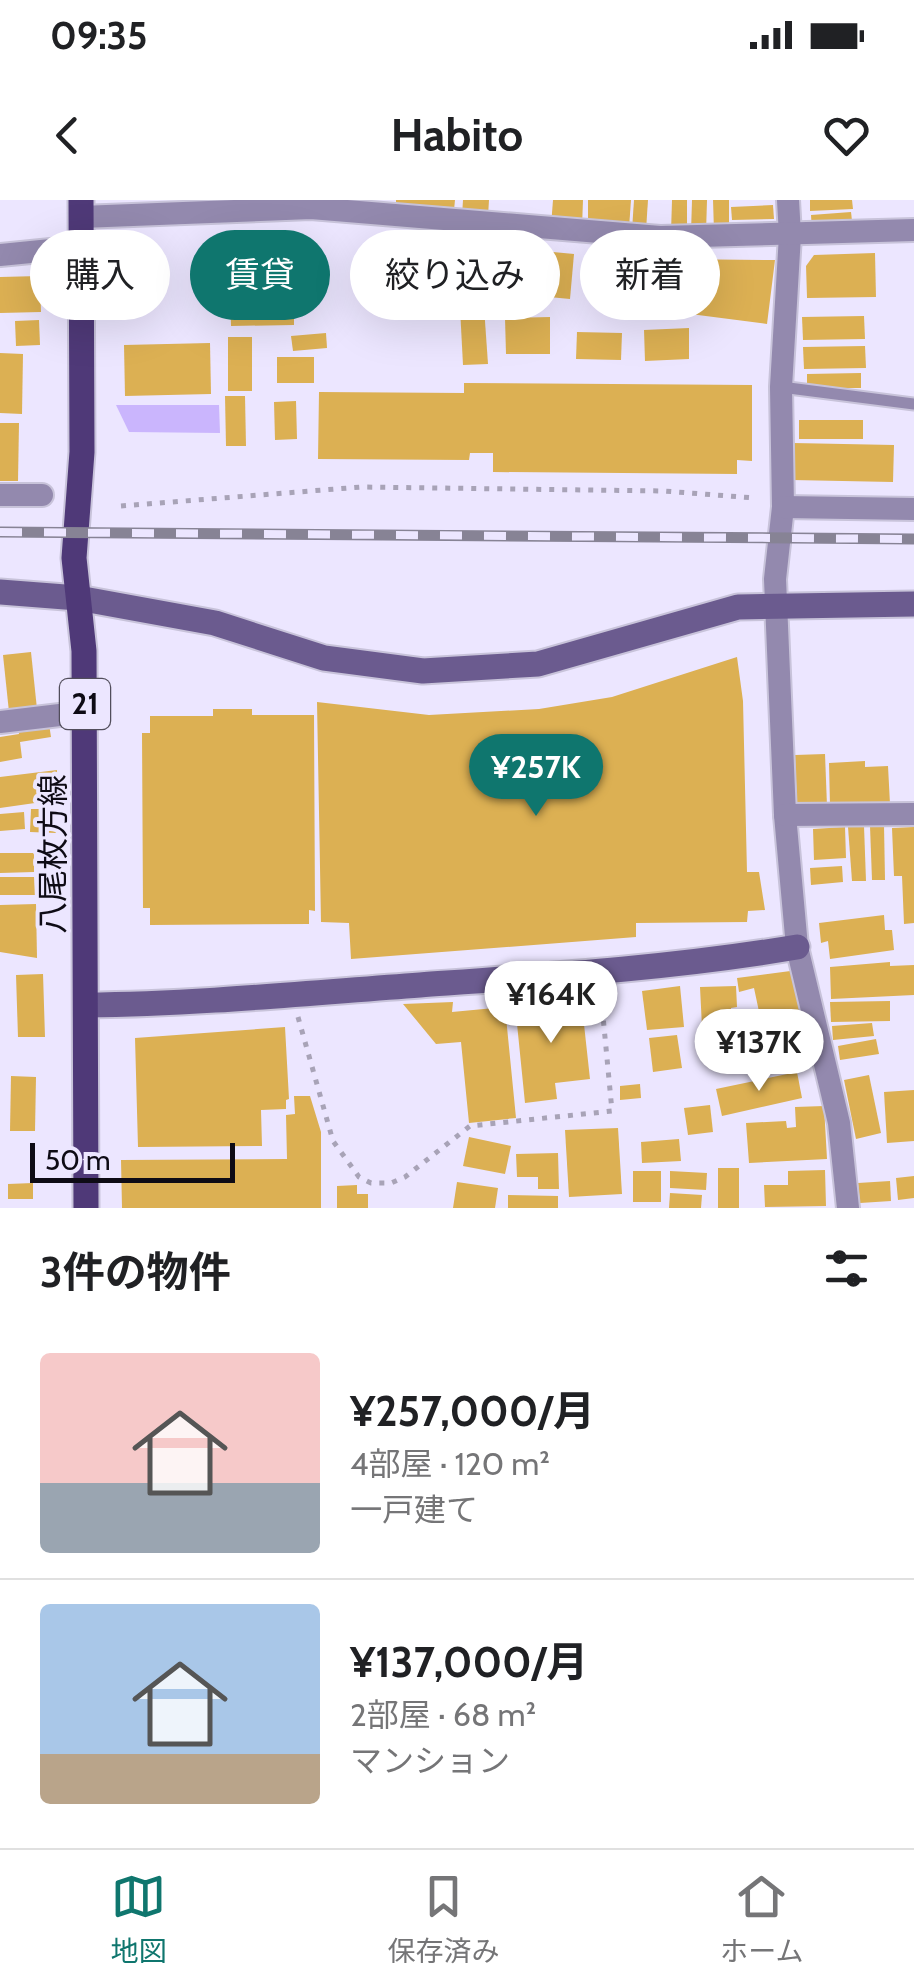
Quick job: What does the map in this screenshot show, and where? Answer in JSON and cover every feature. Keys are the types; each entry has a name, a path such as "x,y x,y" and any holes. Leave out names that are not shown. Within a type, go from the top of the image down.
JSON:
{"main road":[{"name":"八尾枚方線","path":"81,320 82,452 74,558 84,651 86,1208"}],"street":[{"path":"788,200 790,235 781,387 783,507 775,579 786,815 797,947 839,1122 848,1208"},
{"path":"81,209 310,208 660,237 914,230"},
{"path":"0,256 30,253"},
{"path":"0,495 42,495"},
{"path":"783,507 914,509"},
{"path":"0,592 78,598 215,622 324,658 422,671 538,664 738,608 914,604"},
{"path":"0,722 85,712"},
{"path":"786,815 914,814"},
{"path":"86,1005 291,995 599,972 700,963 797,947"}],"lane":[{"path":"781,387 914,404"}],"path":[{"path":"122,506 361,487 664,491 754,498"},
{"path":"291,995 333,1141 359,1176 371,1184 391,1183 405,1177 470,1126 612,1111 599,972"}],"shaded area":[{"path":"116,405 219,405 220,433 129,432"}],"building":[{"path":"396,200 455,200 454,210 396,207"},
{"path":"463,200 489,200 488,216 462,215"},
{"path":"553,200 583,200 582,227 551,226"},
{"path":"588,200 631,200 629,228 588,227"},
{"path":"634,200 648,200 646,230 632,230"},
{"path":"672,200 687,200 687,230 671,230"},
{"path":"692,200 707,200 706,230 691,230"},
{"path":"713,200 729,200 729,232 714,230"},
{"path":"810,200 852,200 853,209 810,211"},
{"path":"773,205 774,219 732,220 731,207"},
{"path":"851,212 853,229 812,231 811,215"},
{"path":"560,253 574,254 570,299 560,298"},
{"path":"875,253 876,297 807,298 806,266 814,255"},
{"path":"720,259 775,260 767,324 720,318"},
{"path":"30,276 30,312 0,313 0,277"},
{"path":"864,316 865,339 803,340 802,317"},
{"path":"39,320 40,345 16,346 15,321"},
{"path":"231,320 294,320 294,325 231,326"},
{"path":"461,320 485,320 488,364 463,365"},
{"path":"505,320 550,320 550,354 506,354"},
{"path":"689,328 689,359 645,361 644,330"},
{"path":"577,332 622,333 621,360 576,359"},
{"path":"326,333 327,348 293,351 291,336"},
{"path":"228,337 252,337 252,391 228,391"},
{"path":"210,343 211,394 125,396 124,345"},
{"path":"865,346 866,368 804,369 803,347"},
{"path":"0,353 23,354 22,414 0,413"},
{"path":"277,357 314,357 314,383 277,383"},
{"path":"861,373 861,388 807,388 807,374"},
{"path":"464,383 752,385 752,461 737,460 737,474 493,472 493,453 470,453 469,460 318,459 319,392 464,393"},
{"path":"225,396 245,396 246,446 226,446"},
{"path":"296,401 297,439 275,440 274,402"},
{"path":"799,420 863,420 863,439 799,439"},
{"path":"0,423 19,423 18,481 0,481"},
{"path":"793,443 894,445 893,482 792,480"},
{"path":"31,652 37,709 9,712 3,655"},
{"path":"737,657 743,701 747,872 759,872 765,910 748,911 747,922 636,923 636,937 351,959 349,923 321,922 317,702 429,715 539,709 612,697"},
{"path":"213,709 252,709 252,715 314,715 315,911 309,910 309,924 150,925 150,908 143,908 142,733 150,733 150,716 213,716"},
{"path":"49,724 51,737 20,742 22,758 0,762 0,737 19,734 18,729"},
{"path":"825,754 827,806 797,807 795,755"},
{"path":"865,761 865,767 888,766 890,804 830,806 829,763"},
{"path":"57,770 56,800 0,808 0,777"},
{"path":"31,809 56,809 56,833 30,832"},
{"path":"24,812 25,829 0,831 0,814"},
{"path":"884,825 885,880 872,880 870,826"},
{"path":"864,826 866,881 852,881 848,827"},
{"path":"845,827 846,858 814,860 813,829"},
{"path":"914,827 914,923 904,924 902,876 894,876 892,828"},
{"path":"0,853 34,853 34,872 0,873"},
{"path":"842,866 843,882 811,885 810,868"},
{"path":"0,877 34,877 35,895 0,895"},
{"path":"36,904 37,958 0,952 0,905"},
{"path":"884,915 885,930 892,930 894,950 830,959 828,941 821,943 819,923"},
{"path":"890,962 890,966 914,965 914,995 831,999 830,967"},
{"path":"798,970 804,1015 761,1021 754,988 739,992 737,978"},
{"path":"43,974 45,1037 18,1037 16,975"},
{"path":"680,986 684,1027 647,1030 642,991"},
{"path":"736,986 737,1007 731,1008 732,1026 702,1027 700,987"},
{"path":"581,997 590,1079 555,1083 557,1099 525,1103 515,1004"},
{"path":"890,1001 890,1021 831,1022 830,1002"},
{"path":"453,1002 452,1012 505,1007 516,1118 469,1123 461,1042 436,1044 403,1004"},
{"path":"804,1022 812,1055 784,1061 777,1029"},
{"path":"872,1023 874,1036 833,1040 832,1026"},
{"path":"285,1027 289,1099 286,1109 261,1110 262,1146 138,1147 135,1038"},
{"path":"677,1035 682,1068 653,1072 649,1038"},
{"path":"770,1038 775,1063 733,1073 728,1047"},
{"path":"876,1039 879,1054 840,1060 838,1046"},
{"path":"797,1072 802,1098 722,1116 716,1089"},
{"path":"869,1075 881,1133 856,1139 844,1080"},
{"path":"11,1076 36,1077 35,1131 10,1131"},
{"path":"640,1084 641,1098 620,1100 620,1086"},
{"path":"914,1090 914,1141 887,1143 884,1092"},
{"path":"294,1096 310,1096 321,1132 321,1208 122,1208 121,1160 287,1159 286,1115 295,1114"},
{"path":"710,1105 713,1132 688,1135 684,1108"},
{"path":"824,1106 827,1159 749,1163 746,1123 786,1121 787,1128 796,1127 795,1107"},
{"path":"618,1128 622,1194 569,1197 565,1130"},
{"path":"469,1137 511,1146 505,1174 463,1166"},
{"path":"679,1139 681,1161 642,1163 641,1142"},
{"path":"558,1153 559,1189 538,1189 538,1177 517,1177 516,1154"},
{"path":"718,1168 739,1168 739,1208 718,1208"},
{"path":"825,1170 826,1206 765,1207 764,1185 788,1185 788,1171"},
{"path":"633,1171 661,1171 661,1202 633,1202"},
{"path":"670,1171 707,1173 706,1190 670,1188"},
{"path":"914,1176 914,1198 898,1200 896,1178"},
{"path":"890,1181 891,1201 860,1203 858,1183"},
{"path":"457,1182 498,1188 495,1208 453,1208"},
{"path":"33,1183 33,1199 8,1199 8,1184"},
{"path":"357,1185 357,1194 368,1194 368,1208 337,1208 337,1186"},
{"path":"670,1193 702,1195 701,1208 669,1208"},
{"path":"508,1195 558,1196 558,1208 508,1208"}],"railway":[{"path":"0,532 914,539"}]}
